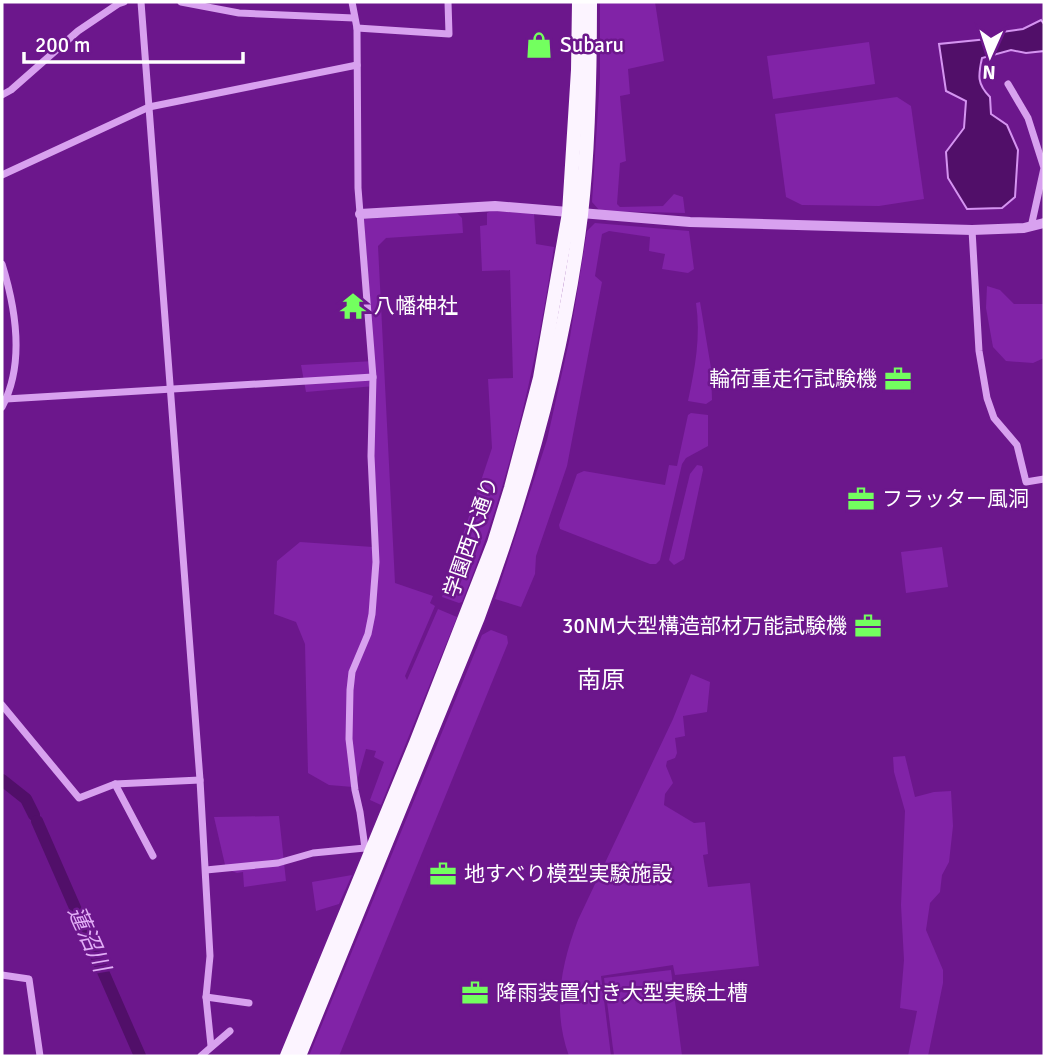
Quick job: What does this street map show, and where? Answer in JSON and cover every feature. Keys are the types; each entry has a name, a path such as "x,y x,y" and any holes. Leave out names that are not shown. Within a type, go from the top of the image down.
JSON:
{"highway":[{"name":"学園西大通り","path":"287,1056 368,849 441,679 505,510 540,378 575,213 579,2"},
{"name":"学園西大通り","path":"299,1056 468,642 505,544 551,380 563,324 590,71 590,2"}],"street":[{"path":"2,95 78,31 124,2"},
{"path":"141,2 200,780 209,956 206,997 211,1046"},
{"path":"181,2 239,13 354,18"},
{"path":"206,870 278,863 326,851 368,849 349,739 349,690 355,661 371,625 376,562 371,456 373,377 360,214 357,28 352,2"},
{"path":"357,28 449,34 448,2"},
{"path":"2,175 149,107 356,65"},
{"path":"1009,84 1028,118 1044,168 1031,227"},
{"path":"360,214 495,206 690,222 972,230 1031,227 1044,223"},
{"path":"972,230 979,351 990,410 1017,445 1027,482 1044,479"},
{"path":"2,264 13,302 15,329 15,362 2,407"},
{"path":"6,399 373,377"},
{"path":"2,705 79,798 116,784 200,780"},
{"path":"116,784 153,856"},
{"path":"2,975 29,979 40,1056"},
{"path":"206,997 249,1003"},
{"path":"201,1056 230,1031"}],"shaded area":[{"path":"600,2 655,2 664,61 628,69 630,94 620,96 626,161 620,163 617,204 620,207 663,206 674,194 683,197 685,213 600,211 592,202 600,77"},
{"path":"1041,20 1044,24 1044,51 1026,53 1011,50 982,58 980,79 990,97 991,114 1007,125 1018,150 1015,197 1002,208 967,209 948,178 946,152 964,128 966,101 946,91 939,44 988,39 1002,32 1023,29"},
{"path":"869,42 875,84 773,99 767,56"},
{"path":"897,97 911,106 924,199 879,206 802,205 786,197 775,114"},
{"path":"457,213 462,218 463,233 386,238 378,246 395,583 433,596 430,603 435,606 405,676 407,680 438,609 457,617 381,805 370,800 384,762 374,757 376,751 366,749 356,785 353,787 329,785 308,773 305,644 296,622 274,614 277,561 300,542 373,547 375,386 306,392 301,365 374,361 364,219"},
{"path":"487,213 534,213 536,244 554,247 519,428 493,516 462,602 459,603 442,597 492,448 488,379 513,378 510,270 482,271 480,226 487,225"},
{"path":"595,223 689,231 694,269 688,273 662,269 665,254 649,251 650,237 609,231 602,234 595,276 602,282 567,466 536,556 535,574 521,607 495,599 547,440 570,337 587,231"},
{"path":"987,286 1000,290 1014,304 1044,304 1044,358 1033,363 1006,361 993,347 986,308"},
{"path":"700,302 711,368 712,400 706,404 688,401 698,340 696,303"},
{"path":"688,415 708,415 708,446 686,458 682,464 660,560 656,564 560,529 559,525 577,474 584,471 665,485 669,465 677,466"},
{"path":"697,465 702,466 703,470 684,559 674,565 669,560 690,474"},
{"path":"942,547 948,587 906,593 901,552"},
{"path":"491,630 507,636 508,643 339,1056 309,1056 482,635"},
{"path":"691,674 710,682 707,712 683,716 685,736 675,738 677,753 675,758 667,761 666,766 673,783 665,794 664,805 694,823 705,822 708,854 703,855 708,887 750,883 759,966 675,975 673,965 601,976 611,1056 569,1056 560,1004 563,970 572,937 673,719"},
{"path":"905,756 915,797 951,791 953,826 949,862 942,875 940,892 930,903 926,930 943,970 943,983 928,1056 908,1056 917,1011 900,1008 904,960 901,905 905,811 894,772 893,757"},
{"path":"279,816 286,881 244,887 243,872 226,869 214,817"},
{"path":"352,875 339,904 316,911 312,882"},
{"path":"671,970 682,1056 614,1056 604,978"}],"waterway":[{"name":"蓮沼川","path":"2,780 26,799 34,815"},
{"name":"蓮沼川","path":"37,821 140,1056"}],"place":[{"name":"Subaru","path":"539,45"},
{"name":"八幡神社","path":"353,306"},
{"name":"輪荷重走行試験機","path":"898,379"},
{"name":"フラッター風洞","path":"861,499"},
{"name":"30NM大型構造部材万能試験機","path":"868,626"},
{"name":"地すべり模型実験施設","path":"443,874"},
{"name":"降雨装置付き大型実験土槽","path":"475,993"}],"district":[{"name":"南原","path":"601,680"}]}
